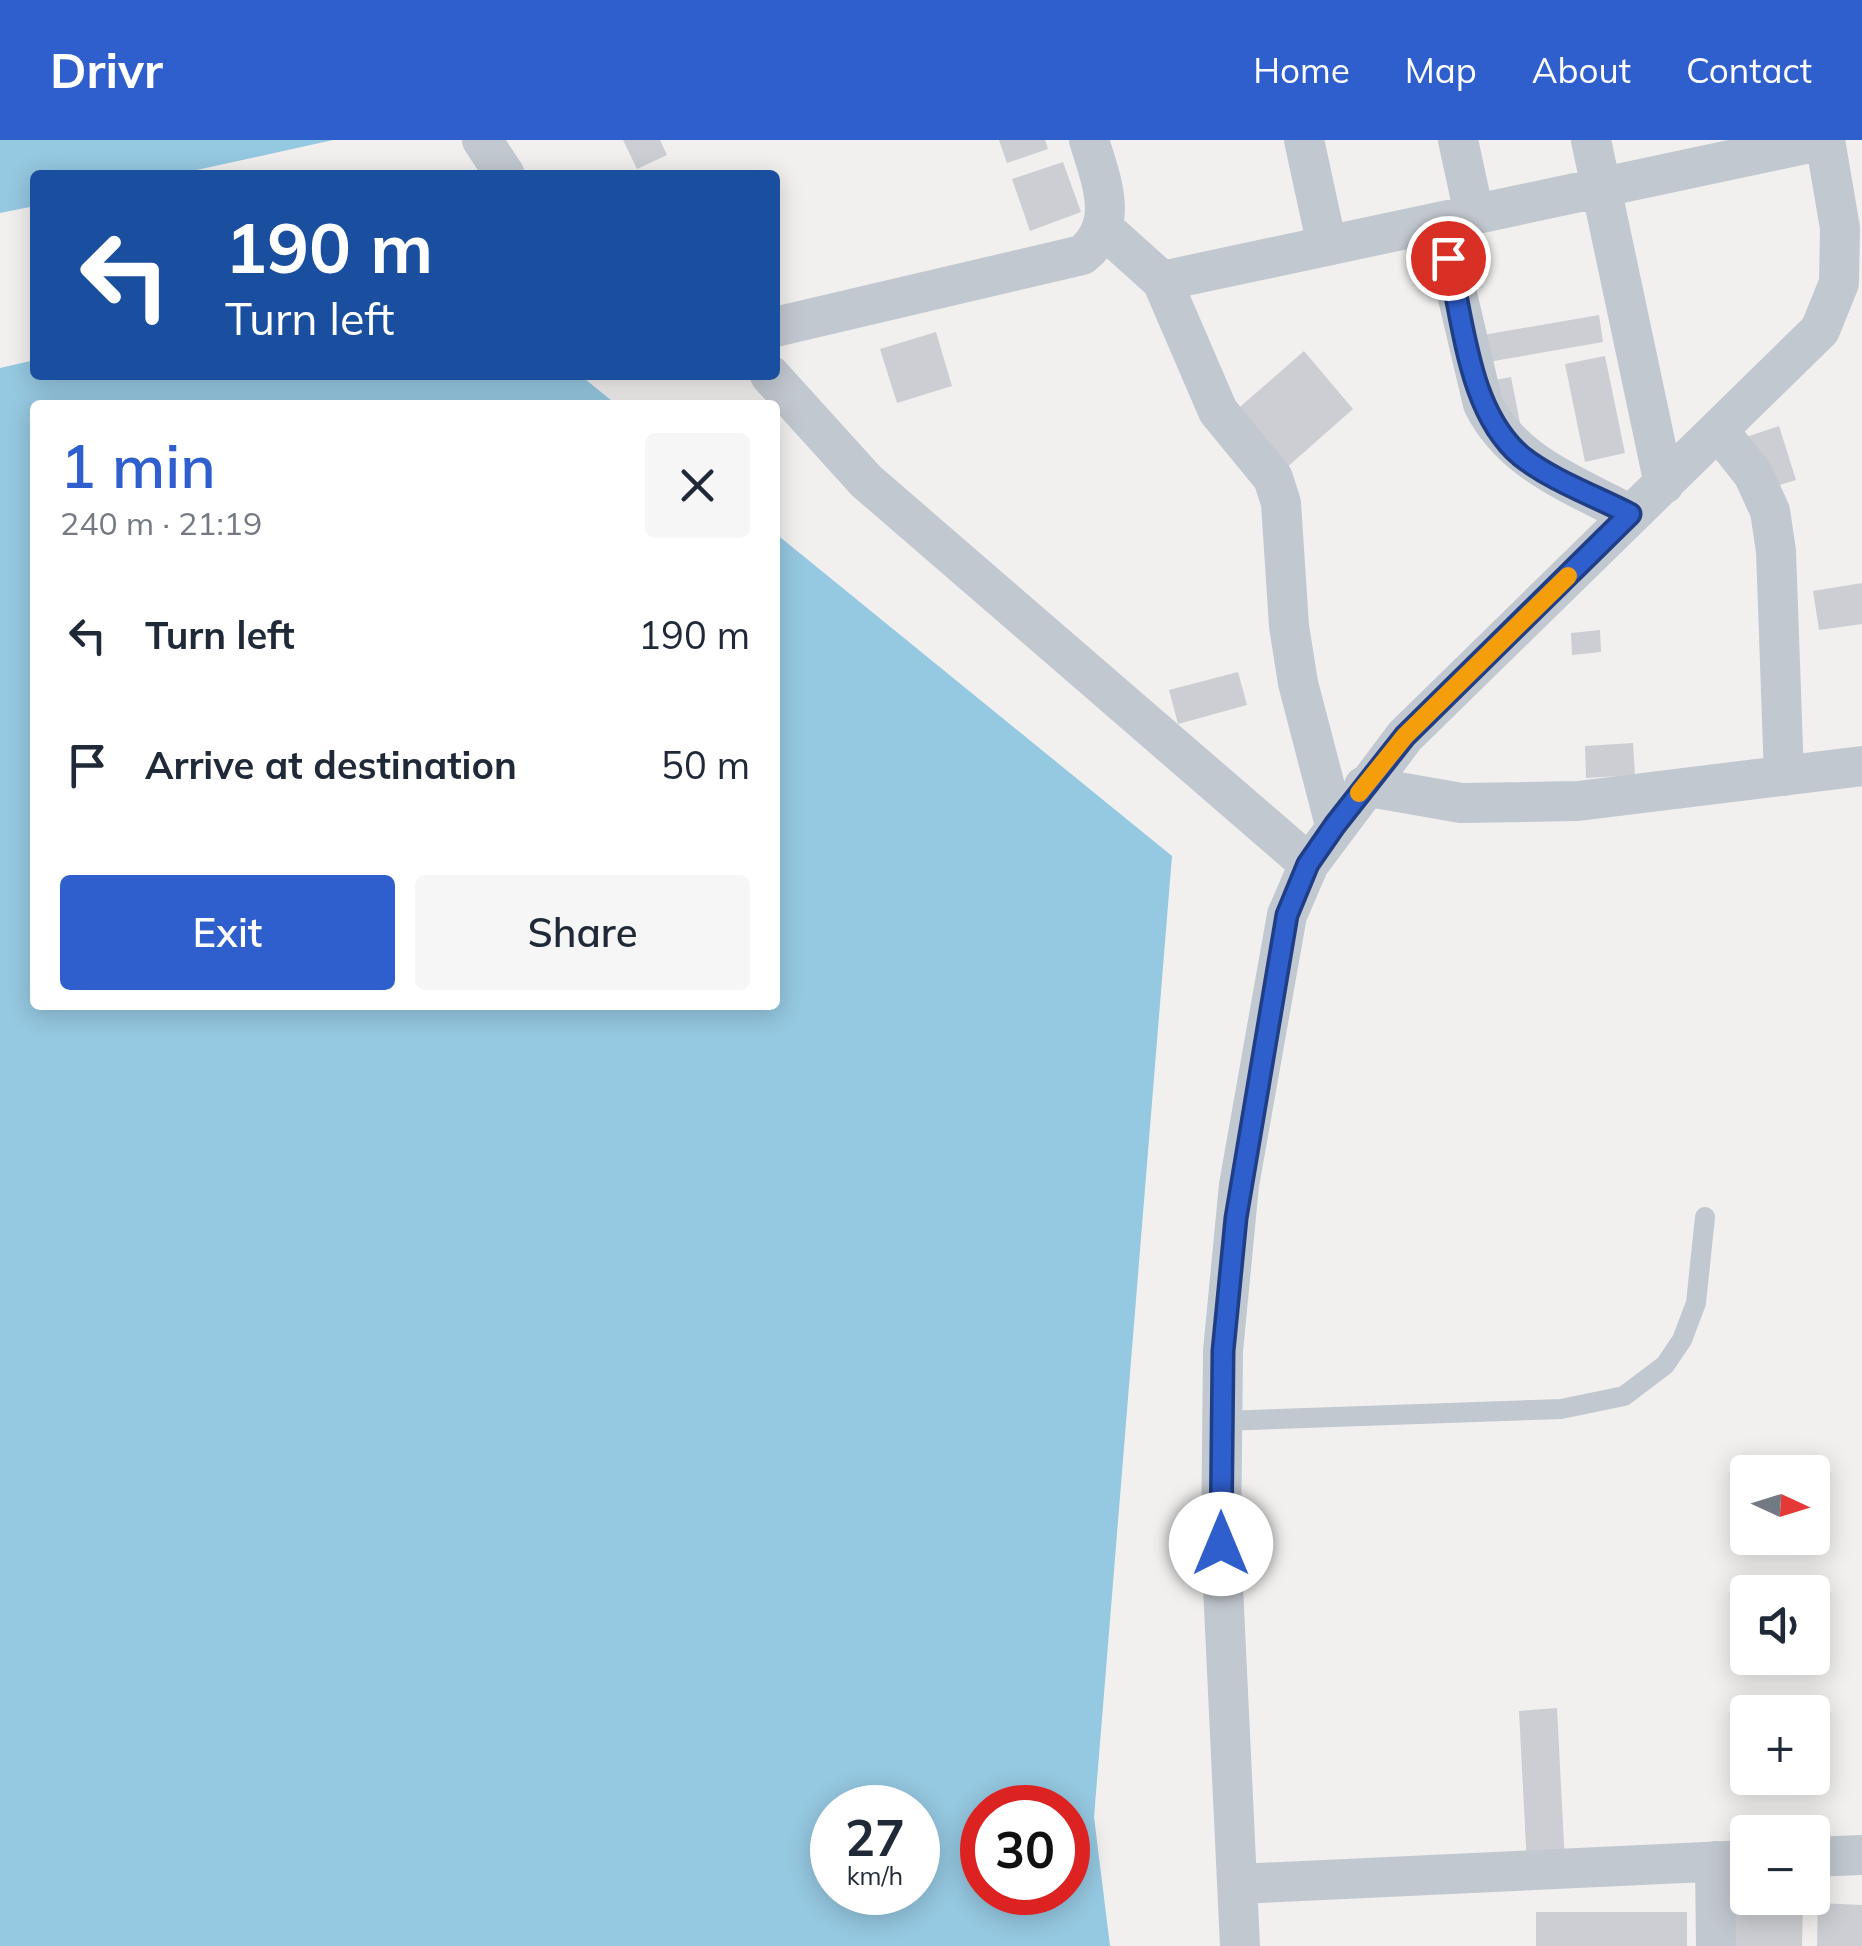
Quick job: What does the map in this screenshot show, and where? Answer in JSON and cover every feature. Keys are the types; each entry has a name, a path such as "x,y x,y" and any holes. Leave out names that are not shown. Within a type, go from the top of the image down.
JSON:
{"street":[{"path":"482,140 502,170"},
{"path":"780,327 1082,255 1098,243 1107,203 1089,140"},
{"path":"1304,140 1327,246"},
{"path":"1458,140 1457,218 1483,404 1495,429 1523,458 1630,514"},
{"path":"1590,140 1664,484"},
{"path":"1162,281 1824,140 1840,228 1839,283 1820,330 1405,736 1308,864 1287,915 1239,1185 1223,1351 1221,1544 1240,1946"},
{"path":"1104,229 1162,281 1218,411 1273,478 1281,502 1292,645 1310,740 1335,825"},
{"path":"1820,330 1862,324"},
{"path":"775,380 866,480 1308,864"},
{"path":"1718,430 1753,474 1770,511 1776,550 1784,776"},
{"path":"1364,786 1461,804 1578,802 1862,766"},
{"path":"1830,1856 1862,1855"},
{"path":"1237,1884 1730,1861"},
{"path":"1716,1946 1730,1872"}],"lane":[{"path":"1222,1421 1561,1409 1624,1396 1665,1365 1682,1340 1696,1303 1704,1217"}],"water":[{"path":"0,140 333,140 197,170 30,170 30,207 0,213"},
{"path":"30,361 30,380 586,380 611,400 30,400 30,1010 780,1010 780,537 1172,856 1094,1817 1110,1946 0,1946 0,368"}],"building":[{"path":"623,140 660,140 667,155 637,169"},
{"path":"999,140 1045,140 1048,149 1007,163"},
{"path":"1063,162 1081,212 1030,231 1012,179"},
{"path":"1599,315 1603,342 1488,362 1483,335"},
{"path":"936,332 952,386 897,403 880,349"},
{"path":"1304,351 1353,409 1276,477 1226,419"},
{"path":"1605,356 1625,453 1585,462 1565,364"},
{"path":"1511,377 1523,438 1489,381"},
{"path":"1779,426 1796,480 1754,493 1737,440"},
{"path":"1862,583 1862,624 1819,630 1813,591"},
{"path":"1600,630 1601,652 1572,655 1571,633"},
{"path":"1238,672 1247,705 1178,724 1169,690"},
{"path":"1633,743 1635,775 1586,778 1585,746"},
{"path":"1557,1708 1565,1864 1527,1866 1519,1711"},
{"path":"1730,1897 1730,1915 1803,1915 1802,1946 1729,1946"},
{"path":"1830,1904 1862,1905 1862,1946 1817,1946 1818,1915 1830,1915"},
{"path":"1536,1912 1687,1912 1687,1946 1536,1946"}],"slow traffic":[{"path":"1359,793 1405,736 1568,576"}],"route":[{"path":"1221,1544 1223,1351 1239,1185 1287,915 1308,864 1405,736 1630,514 1523,458 1495,429 1483,404 1448,258"}]}
